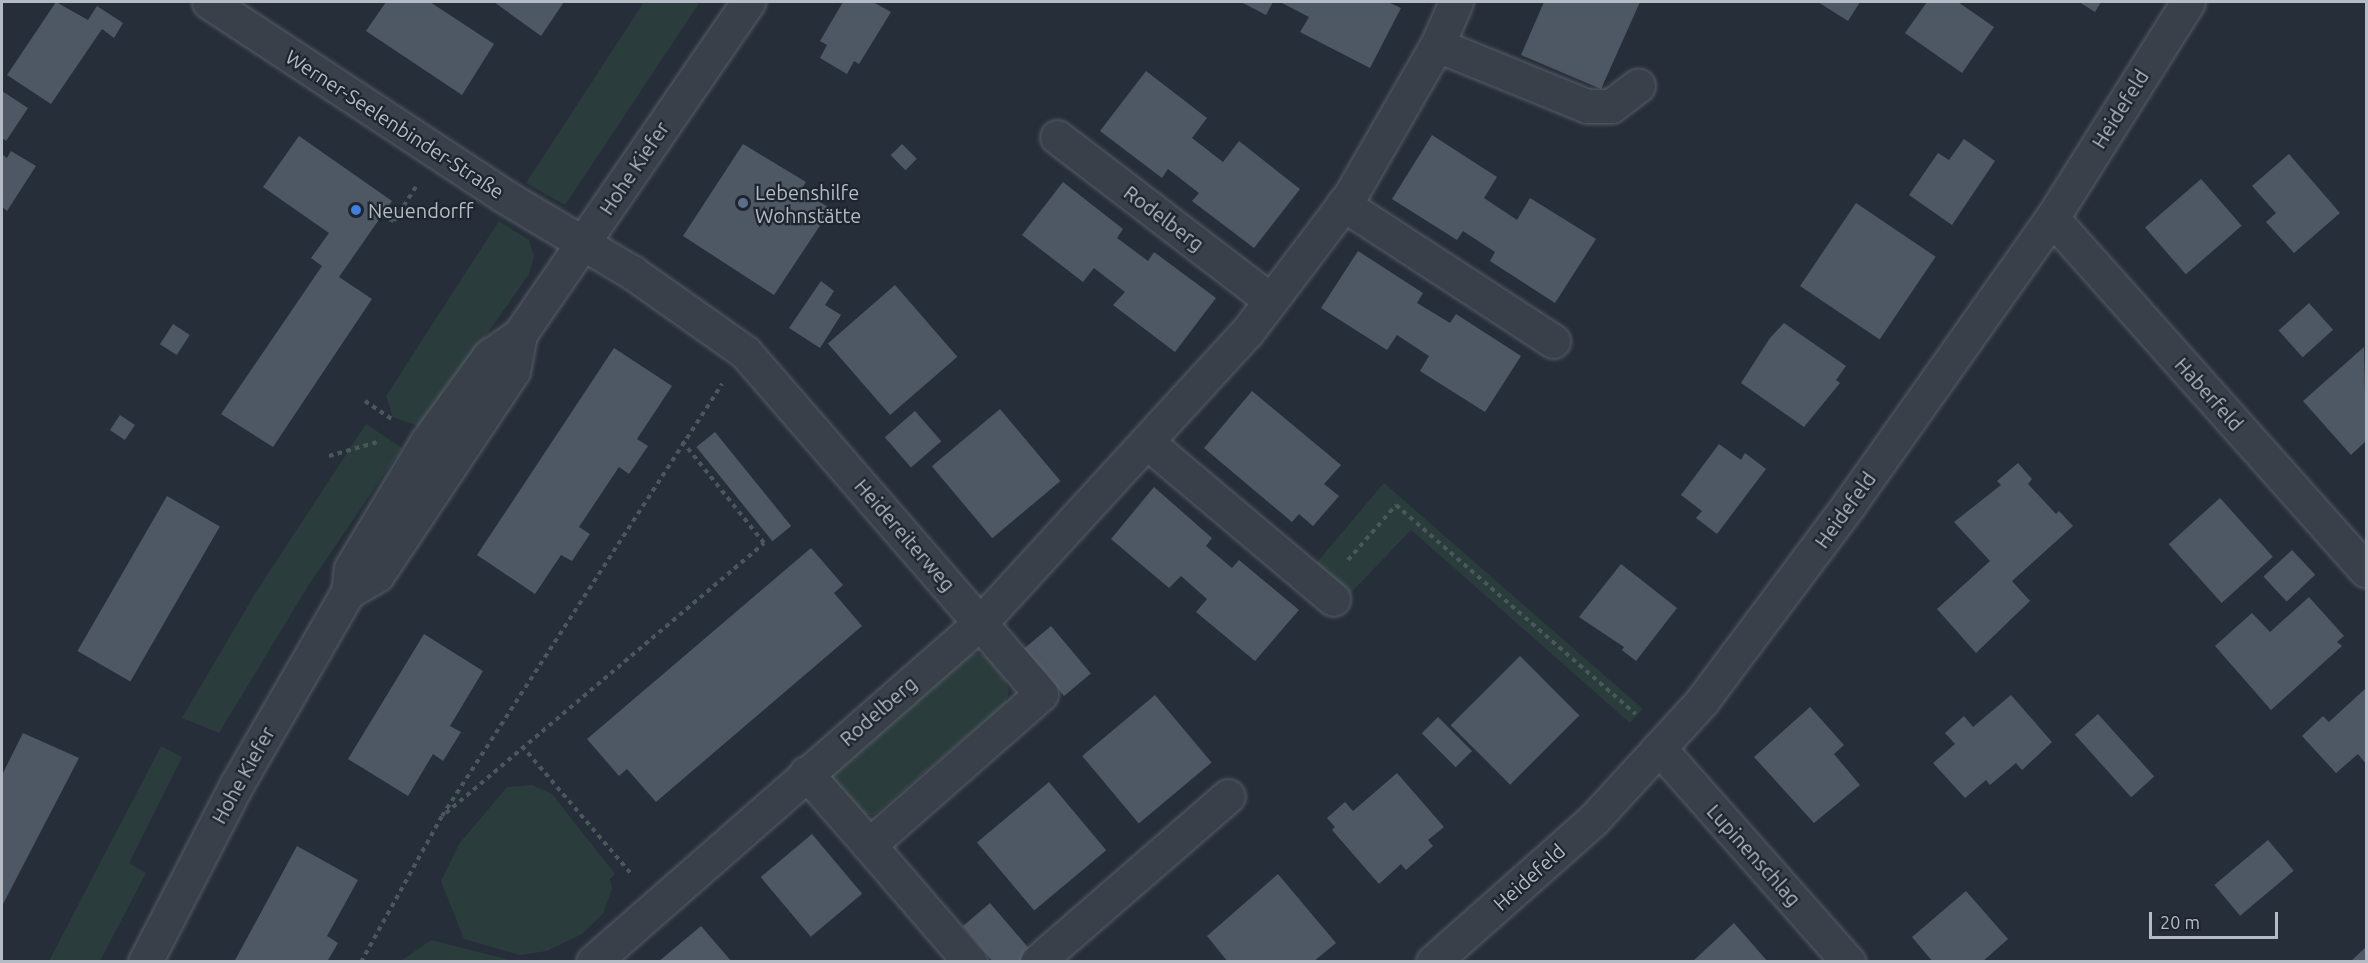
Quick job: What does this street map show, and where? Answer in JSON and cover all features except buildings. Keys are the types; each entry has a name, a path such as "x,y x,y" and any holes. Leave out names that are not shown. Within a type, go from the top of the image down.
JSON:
{"street":[{"name":"Werner-Seelenbinder-Straße","path":"209,2 581,245"},
{"name":"Hohe Kiefer","path":"145,962 237,784 348,592 351,568 426,443 489,356 520,334 748,2"},
{"name":"Rodelberg","path":"592,962 655,904 981,621 1148,443 1247,333 1343,204 1437,45 1456,2"},
{"name":"Heidefeld","path":"1433,962 1594,819 1653,735 1702,701 1850,503 2052,218 2188,2"},
{"path":"1437,45 1587,106 1611,106 1638,86"},
{"name":"Rodelberg","path":"1057,137 1270,300"},
{"path":"1343,204 1553,341"},
{"name":"Haberfeld","path":"2052,218 2367,570"},
{"name":"Heidereiterweg","path":"581,245 633,273 745,352 981,621 1041,694 869,845"},
{"path":"1148,443 1327,594"},
{"name":"Lupinenschlag","path":"1653,735 1848,962"},
{"path":"806,773 970,962"},
{"path":"1037,962 1228,796"}],"path":[{"path":"381,216 394,221 424,175"},
{"path":"361,962 442,816 682,441 745,352"},
{"path":"365,401 385,415"},
{"path":"329,456 390,438"},
{"path":"442,816 764,543 682,441"},
{"path":"1327,594 1396,505 1653,735"},
{"path":"522,747 655,904"}],"shaded area":[{"path":"644,2 700,2 565,205 526,183"},
{"path":"499,221 529,240 534,256 529,274 422,427 393,417 386,396"},
{"path":"366,424 402,448 308,586 219,733 182,718 256,592"},
{"path":"1384,483 1643,709 1630,723 1411,530 1347,597 1312,568"},
{"path":"977,653 987,657 1006,681 1009,692 1005,704 874,815 862,815 830,781 830,771 964,656"},
{"path":"161,746 182,757 129,863 146,873 100,961 49,961"},
{"path":"532,785 552,794 615,874 610,879 612,888 603,914 582,934 547,951 520,955 464,939 441,881 459,844 507,787"},
{"path":"431,940 514,961 401,961"}],"place":[{"name":"Lebenshilfe Wohnstätte","path":"743,203"},
{"name":"Neuendorff","path":"356,210"}]}
